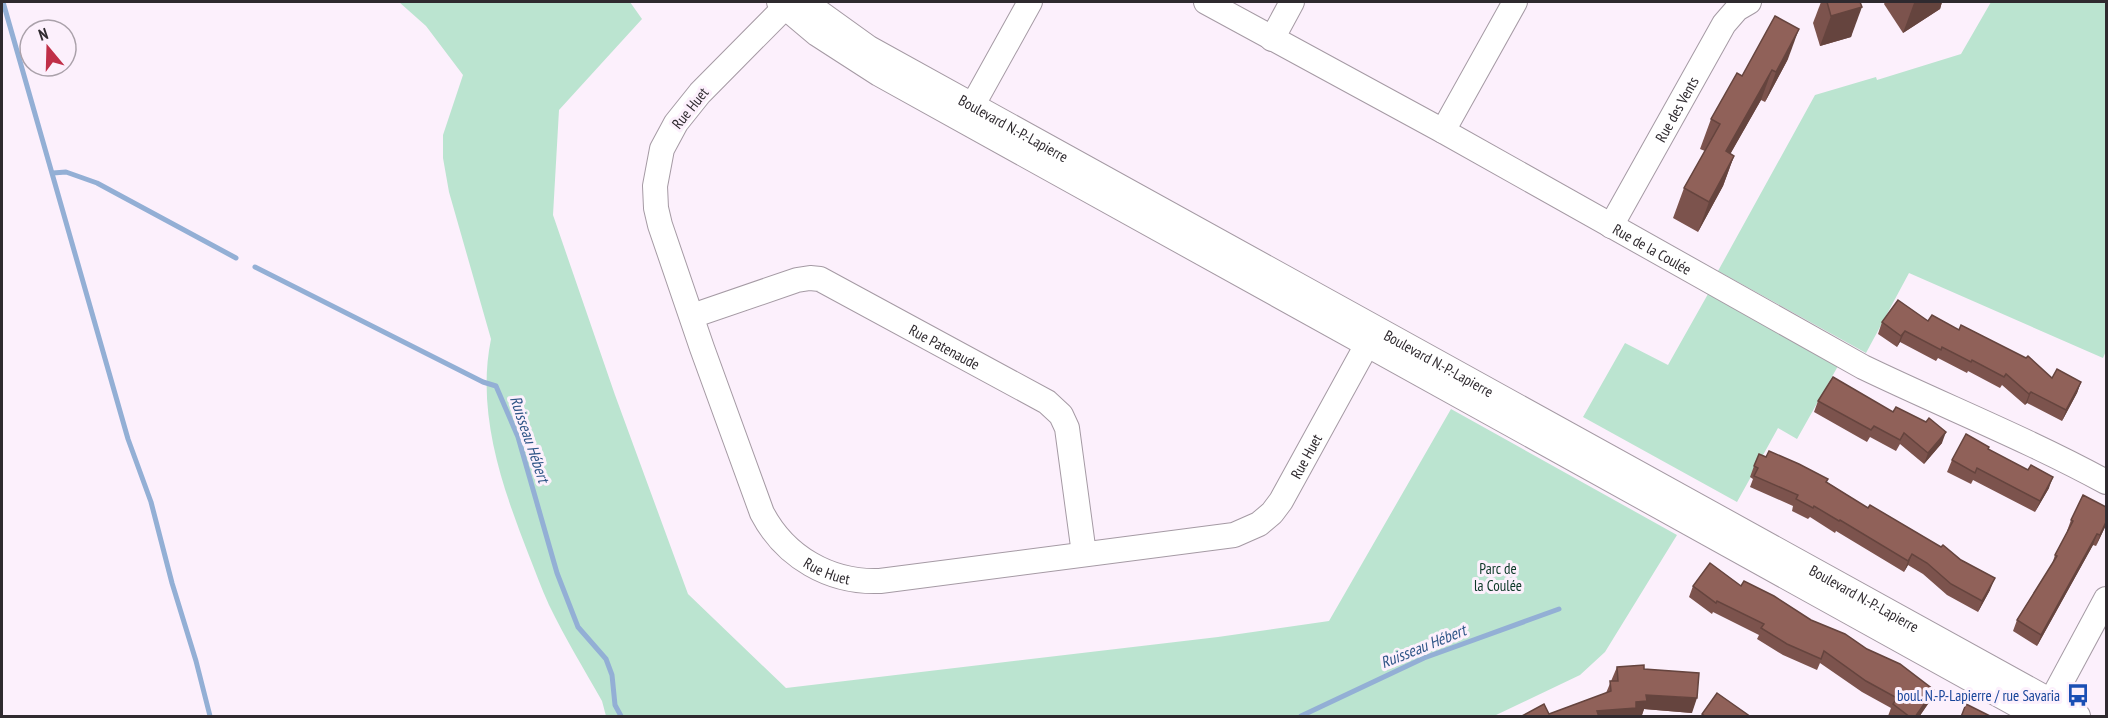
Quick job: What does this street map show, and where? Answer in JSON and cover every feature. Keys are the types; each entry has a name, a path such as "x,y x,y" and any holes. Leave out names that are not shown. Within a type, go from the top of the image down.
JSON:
{"street":[{"path":"968,113 1030,2"},
{"name":"Rue de la Coulée","path":"1206,2 1443,131 1863,367 2036,445 2106,482"},
{"path":"1272,39 1292,2"},
{"path":"1443,131 1515,2"},
{"name":"Rue des Vents","path":"1611,226 1724,24 1737,9 1749,2"},
{"name":"Boulevard N.-P.-Lapierre","path":"790,3 833,46 879,74 968,113 2043,711 2078,717"},
{"name":"Rue Huet","path":"790,3 687,108 670,132 662,149 656,172 656,208 762,513 774,534 806,563 850,580 869,581 1244,532 1259,524 1281,501 1372,336"},
{"name":"Rue Patenaude","path":"692,316 797,280 820,279 837,286 1047,402 1061,415 1069,436 1084,554"},
{"path":"2043,711 2106,599"}],"green space":[{"name":"Parc de la Coulée","path":"399,2 630,2 642,19 559,110 553,215 615,395 688,594 786,688 1218,637 1329,621 1451,409 1677,535 1605,652 1580,675 1494,716 606,716 602,701 543,592 509,502 494,448 487,394 487,366 491,339 449,192 443,158 443,135 463,75 426,26"},
{"path":"1991,2 2106,2 2106,351 2103,358 1909,273 1866,353 1718,271 1815,95 1876,77 1877,80 1961,54"},
{"path":"1708,294 1838,366 1797,439 1778,428 1737,502 1583,417 1625,343 1668,365"}],"building":[{"path":"1827,2 1860,2 1862,7 1831,16"},
{"path":"1775,16 1799,29 1776,72 1772,70 1726,151 1734,156 1709,202 1684,188 1720,124 1711,119 1737,73 1742,76"},
{"path":"1898,300 1928,321 1932,315 1959,330 1961,325 2026,358 2028,356 2052,378 2057,369 2081,382 2066,410 2031,392 2029,394 2006,374 2004,377 1942,347 1941,350 1905,331 1901,336 1882,322"},
{"path":"1833,377 1893,412 1896,407 1926,422 1929,418 1946,432 1928,453 1904,433 1900,440 1874,426 1871,430 1818,401"},
{"path":"1966,434 1989,447 1988,449 2028,470 2031,465 2053,477 2040,501 1977,468 1975,473 1952,460"},
{"path":"1769,451 1828,479 1826,482 1868,508 1870,505 1941,547 1943,545 1961,560 1995,578 1982,601 1951,584 1927,563 1912,554 1908,561 1840,520 1796,499 1798,495 1754,476 1758,468 1754,466 1759,454 1766,457"},
{"path":"2083,495 2106,507 2106,522 2100,535 2097,534 2041,635 2017,620 2057,556 2055,555 2073,521 2071,520"},
{"path":"1710,563 1741,586 1744,581 1774,596 1811,620 1845,634 1867,649 1900,664 1934,690 1915,717 1910,717 1893,704 1897,698 1866,681 1824,651 1821,659 1787,644 1761,628 1764,624 1717,601 1716,603 1693,586"},
{"path":"1644,665 1644,669 1699,673 1697,698 1646,695 1647,701 1636,702 1636,708 1597,711 1599,717 1520,717 1544,704 1549,714 1611,691 1610,681 1618,681 1617,667"},
{"path":"1717,693 1751,717 1706,717 1702,714"},
{"path":"1966,704 1992,717 1961,717"}],"waterway":[{"path":"3,2 128,439 151,502 210,716"},
{"name":"Ruisseau Hébert","path":"53,173 66,172 97,183 236,258"},
{"name":"Ruisseau Hébert","path":"255,267 483,382 496,386 518,437 557,573 578,627 606,659 612,675 615,705 621,716"},
{"name":"Ruisseau Hébert","path":"1301,716 1424,658 1559,609"}],"place":[{"name":"boul. N.-P.-Lapierre / rue Savaria","path":"2078,695"}]}
